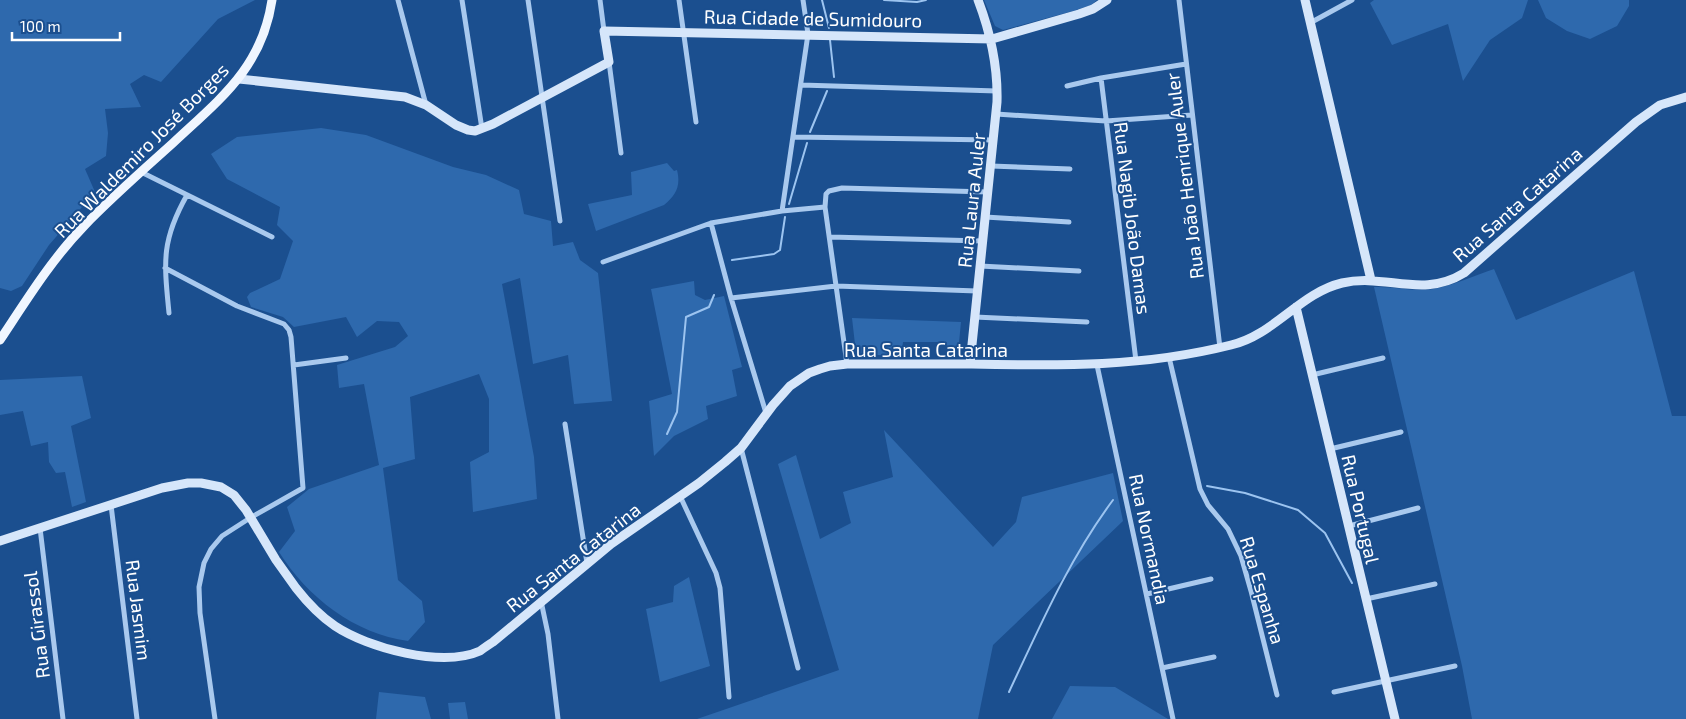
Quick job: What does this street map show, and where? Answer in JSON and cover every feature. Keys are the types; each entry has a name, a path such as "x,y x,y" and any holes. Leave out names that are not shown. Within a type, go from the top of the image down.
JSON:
{"main road":[{"name":"Rua Waldemiro José Borges","path":"0,340 67,244 239,79 256,53 262,39 272,0"}],"street":[{"path":"398,0 426,105"},
{"path":"462,0 482,129"},
{"path":"528,0 560,221"},
{"path":"600,0 621,153"},
{"path":"679,0 696,122"},
{"path":"782,211 808,34 803,0"},
{"name":"Rua Laura Auler","path":"970,364 994,140 997,91 992,39 978,0"},
{"name":"Rua Cidade de Sumidouro","path":"604,31 992,39 1079,14 1093,9 1107,0"},
{"name":"Rua João Henrique Auler","path":"1179,0 1220,348"},
{"path":"1305,0 1371,280"},
{"path":"1310,23 1352,0"},
{"path":"239,79 405,97 426,105 462,128 475,131 609,62"},
{"path":"1067,86 1101,78 1186,64"},
{"name":"Rua Nagib João Damas","path":"1101,78 1136,362"},
{"path":"801,85 997,91"},
{"name":"Rua Santa Catarina","path":"0,541 162,488 188,483 213,484 228,491 241,503 288,578 304,599 334,625 360,639 383,648 436,656 467,655 493,642 626,532 713,472 741,448 782,394 798,380 820,369 848,364 1097,365 1136,362 1220,348 1241,342 1252,337 1309,298 1328,288 1356,281 1371,280 1430,286 1439,284 1464,273 1636,122 1660,105 1686,97"},
{"path":"996,114 1106,120 1192,115"},
{"path":"794,137 994,140"},
{"path":"991,166 1070,169"},
{"path":"141,172 272,236"},
{"path":"848,364 825,207 826,194 829,191 842,188 988,192"},
{"path":"169,313 165,268 166,249 168,237 177,213 187,195"},
{"path":"604,262 711,223 782,211 825,207"},
{"path":"985,216 1069,222"},
{"path":"711,223 731,298 766,413"},
{"path":"830,236 983,241"},
{"path":"980,266 1079,270"},
{"path":"165,268 237,306 287,326 291,337 304,488 222,536 211,549 199,587 200,613 215,719"},
{"path":"731,298 836,286 978,291"},
{"name":"Rua Portugal","path":"1296,307 1395,719"},
{"path":"975,317 1087,322"},
{"name":"Rua Espanha","path":"1168,356 1200,489 1208,505 1228,529 1241,556 1277,695"},
{"path":"294,365 346,358"},
{"path":"1312,374 1383,358"},
{"name":"Rua Normandia","path":"1097,365 1174,719"},
{"path":"565,424 587,563"},
{"path":"1330,449 1401,432"},
{"path":"741,448 798,668"},
{"path":"680,496 716,573 720,588 729,697"},
{"name":"Rua Jasmim","path":"110,504 137,719"},
{"path":"1348,526 1418,508"},
{"name":"Rua Girassol","path":"40,527 63,719"},
{"path":"1146,594 1211,580"},
{"path":"1366,599 1435,584"},
{"path":"541,601 548,634 558,719"},
{"path":"1162,668 1214,657"},
{"path":"1334,692 1455,666"}],"shaded area":[{"path":"0,0 255,0 218,19 161,82 144,75 130,84 141,107 105,109 108,133 106,156 85,169 95,192 49,245 22,286 11,291 0,288"},
{"path":"984,0 1097,0 1091,5 1073,11 1003,30 995,26"},
{"path":"1374,0 1528,0 1522,18 1490,40 1463,81 1448,24 1392,45 1370,3"},
{"path":"1538,0 1629,0 1629,6 1617,26 1590,39 1567,31 1546,18"},
{"path":"321,128 366,135 453,167 486,175 519,190 524,214 551,221 553,246 573,242 580,260 598,273 612,401 574,404 568,355 533,364 520,278 502,284 534,457 537,499 473,512 470,462 489,452 489,399 479,374 410,397 415,459 383,468 398,580 422,601 425,622 408,641 388,637 369,630 351,622 334,611 304,584 279,552 295,531 287,507 309,489 379,465 364,384 339,388 337,365 395,347 408,336 399,322 377,321 357,337 346,317 294,327 283,317 251,307 247,297 250,293 280,279 293,241 277,225 280,207 227,179 211,154 237,137"},
{"path":"667,163 674,171 677,170 678,185 674,194 664,205 596,231 588,204 632,195 631,172"},
{"path":"1494,269 1516,320 1634,271 1672,416 1686,416 1686,719 1472,719 1462,666 1374,287 1419,290 1440,288"},
{"path":"694,281 695,295 705,300 724,296 742,367 732,370 737,396 706,406 708,419 674,436 654,456 649,401 672,394 651,289"},
{"path":"852,318 961,322 958,353 948,355 946,342 903,342 901,357 856,353"},
{"path":"82,376 91,418 71,426 86,502 72,507 65,472 56,473 49,462 48,442 31,446 23,411 0,415 0,380"},
{"path":"884,430 993,547 1016,522 1022,497 1113,473 1123,521 993,645 978,719 697,719 839,670 778,464 796,455 820,539 851,523 843,492 893,477"},
{"path":"689,577 710,666 660,682 646,609 673,602 674,586"},
{"path":"1070,686 1115,687 1168,719 1052,719"},
{"path":"379,692 425,697 431,719 376,719"},
{"path":"465,702 468,719 450,719 448,703"}],"waterway":[{"path":"822,0 829,28"},
{"path":"884,0 917,2 926,0"},
{"path":"830,40 834,77"},
{"path":"810,132 827,91"},
{"path":"789,204 807,143"},
{"path":"732,260 774,254 780,250 785,217"},
{"path":"667,434 677,412 686,317 709,307 714,295"},
{"path":"1207,486 1245,493 1298,510 1325,533 1352,583"},
{"path":"1009,692 1069,569 1097,522 1113,500"}]}
